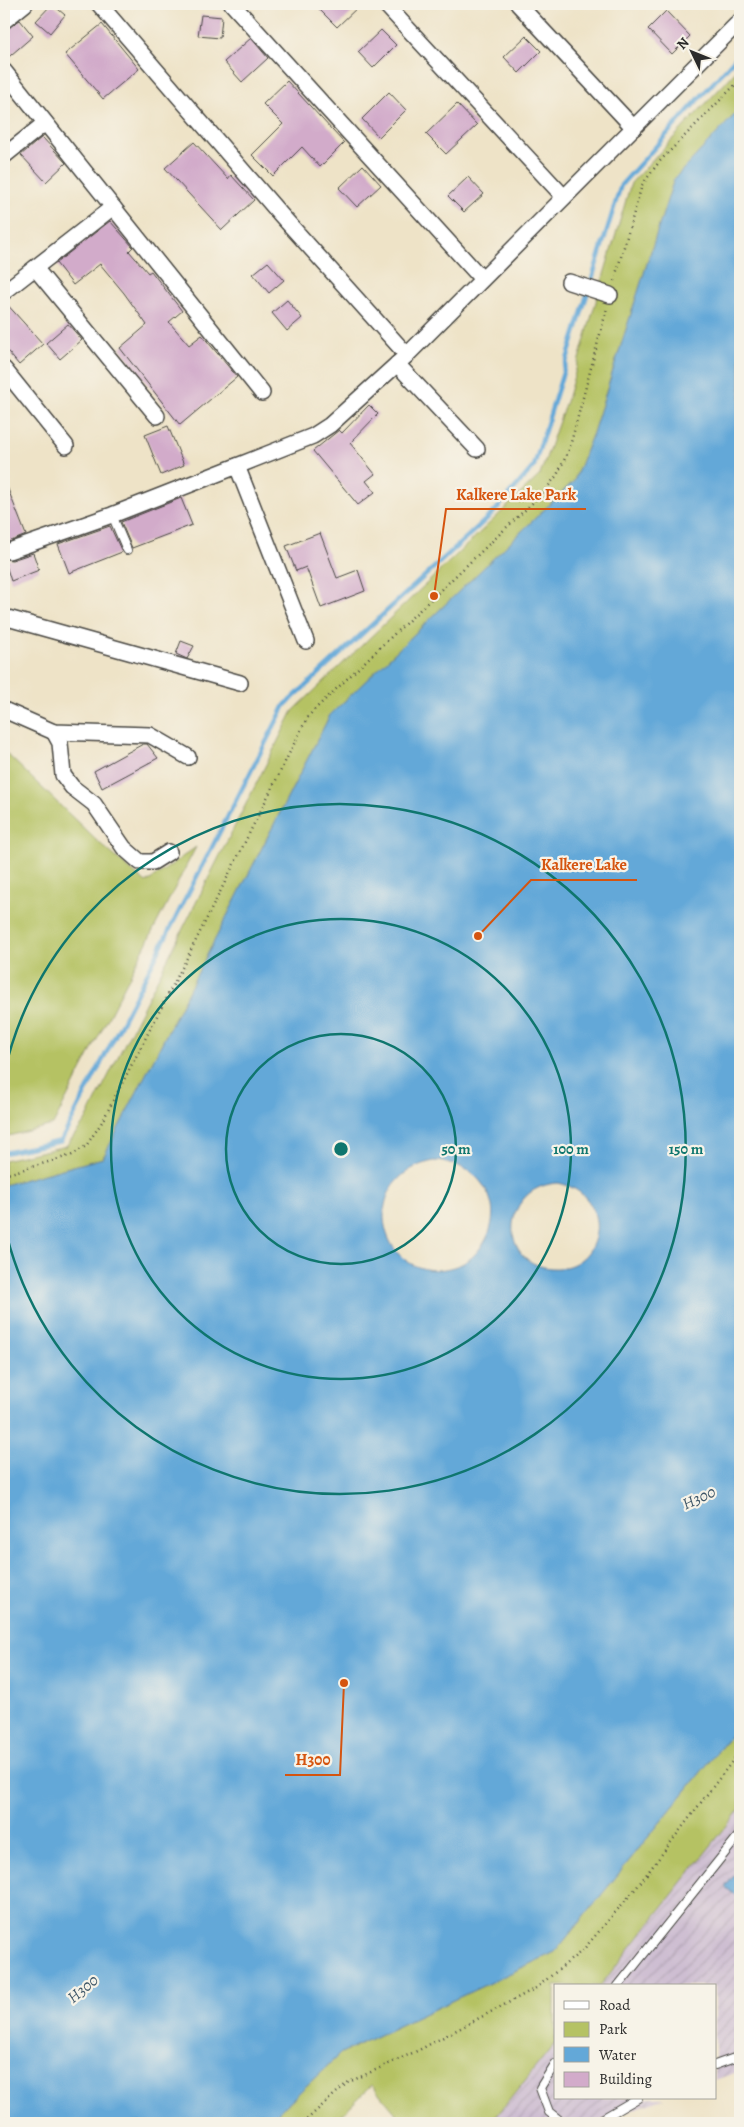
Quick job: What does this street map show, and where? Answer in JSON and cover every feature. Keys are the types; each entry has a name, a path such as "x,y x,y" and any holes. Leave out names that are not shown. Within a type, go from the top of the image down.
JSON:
{"street":[{"path":"4,21 25,4"},
{"path":"99,4 281,215 477,449"},
{"path":"232,4 482,279"},
{"path":"385,4 564,198"},
{"path":"518,4 634,128"},
{"path":"8,551 112,515 313,436 330,425 402,359 740,21"},
{"path":"4,71 262,393"},
{"path":"4,156 45,123"},
{"path":"4,292 113,207"},
{"path":"35,268 157,416"},
{"path":"582,286 610,295"},
{"path":"4,369 66,446"},
{"path":"236,466 306,641"},
{"path":"4,617 240,683"},
{"path":"4,710 54,732 150,735 188,757"},
{"path":"54,732 60,743 63,776 72,787 94,804 124,848 140,862 153,862 169,852"}],"lane":[{"path":"112,515 126,550"},
{"path":"620,1984 740,1834"},
{"path":"716,2065 740,2056"},
{"path":"554,2066 540,2088 549,2112 562,2123"},
{"path":"595,2123 635,2100"}],"path":[{"path":"4,1175 72,1155 91,1140 185,962 306,720 312,712 544,492 557,475 569,450 610,295 642,185 659,162 740,80"},
{"path":"303,2123 347,2083 419,2050 536,1988 582,1950 637,1888 740,1751"}],"shaded area":[{"path":"740,1809 740,2071 716,2080 716,1984 602,1984"},
{"path":"554,2044 554,2100 659,2100 596,2123 491,2123"}],"green space":[{"path":"740,67 740,109 674,179 593,433 574,481 330,715 103,1158 4,1185 4,1160 66,1146 86,1120 293,711 540,475 569,393 631,183"},
{"path":"4,751 96,840 146,883 196,847 53,1125 4,1137"},
{"path":"740,1724 740,1809 602,1984 554,1984 554,2044 491,2123 404,2123 372,2085 333,2123 267,2123 341,2053 555,1952"}],"water":[{"path":"740,109 740,1724 555,1952 341,2053 267,2123 4,2123 4,1185 103,1158 330,715 574,481 593,433 674,179","holes":["434,1161 454,1164 478,1179 489,1196 493,1213 489,1232 479,1249 465,1262 445,1269 422,1268 404,1259 391,1244 385,1225 385,1205 393,1186 409,1170","558,1183 576,1190 589,1201 595,1216 596,1231 592,1246 583,1258 569,1266 551,1268 533,1263 521,1253 514,1240 513,1225 516,1210 525,1197 539,1187"]},
{"path":"740,1868 740,1899 725,1887"}],"building":[{"path":"52,4 65,15 50,33 36,21"},
{"path":"314,4 361,4 337,27"},
{"path":"666,11 690,36 672,54 648,29"},
{"path":"201,15 222,17 220,38 198,36"},
{"path":"20,20 33,36 4,61 4,30"},
{"path":"102,24 139,69 103,99 65,54"},
{"path":"381,30 396,45 373,68 358,52"},
{"path":"526,36 541,51 519,73 504,57"},
{"path":"251,38 268,58 242,82 224,62"},
{"path":"287,81 344,143 320,167 302,147 273,176 252,155 283,124 263,104"},
{"path":"389,92 406,110 379,137 362,119"},
{"path":"457,104 477,125 446,154 426,134"},
{"path":"42,137 66,163 46,182 21,155"},
{"path":"194,142 228,179 231,175 254,200 222,230 165,168"},
{"path":"363,165 381,185 357,207 339,188"},
{"path":"468,177 484,194 464,212 448,196"},
{"path":"110,221 133,247 129,251 148,273 151,271 182,311 169,322 189,345 202,335 237,377 180,425 120,348 147,325 124,293 100,264 73,285 56,263"},
{"path":"268,262 284,280 269,293 253,274"},
{"path":"287,300 302,318 287,331 272,313"},
{"path":"4,301 43,344 19,365 4,347"},
{"path":"68,324 82,340 60,359 46,343"},
{"path":"369,405 378,414 350,443 375,474 366,481 375,492 358,505 313,451 339,430 342,433"},
{"path":"168,426 184,465 161,475 145,435"},
{"path":"4,479 26,535 4,544"},
{"path":"181,498 192,525 132,548 121,522"},
{"path":"110,526 122,552 69,573 58,544"},
{"path":"320,533 337,578 358,570 365,591 321,608 306,567 296,571 286,546"},
{"path":"33,553 39,570 11,581 4,559 12,560"},
{"path":"181,641 194,646 187,659 176,654"},
{"path":"143,744 147,744 158,758 102,788 94,771"}],"waterway":[{"path":"4,1153 61,1141 285,705 494,512 534,466 621,185 740,53"}],"place":[{"name":"Kalkere Lake Park","path":"434,596"},
{"name":"Kalkere Lake","path":"478,936"},
{"name":"H300","path":"344,1683"}]}
